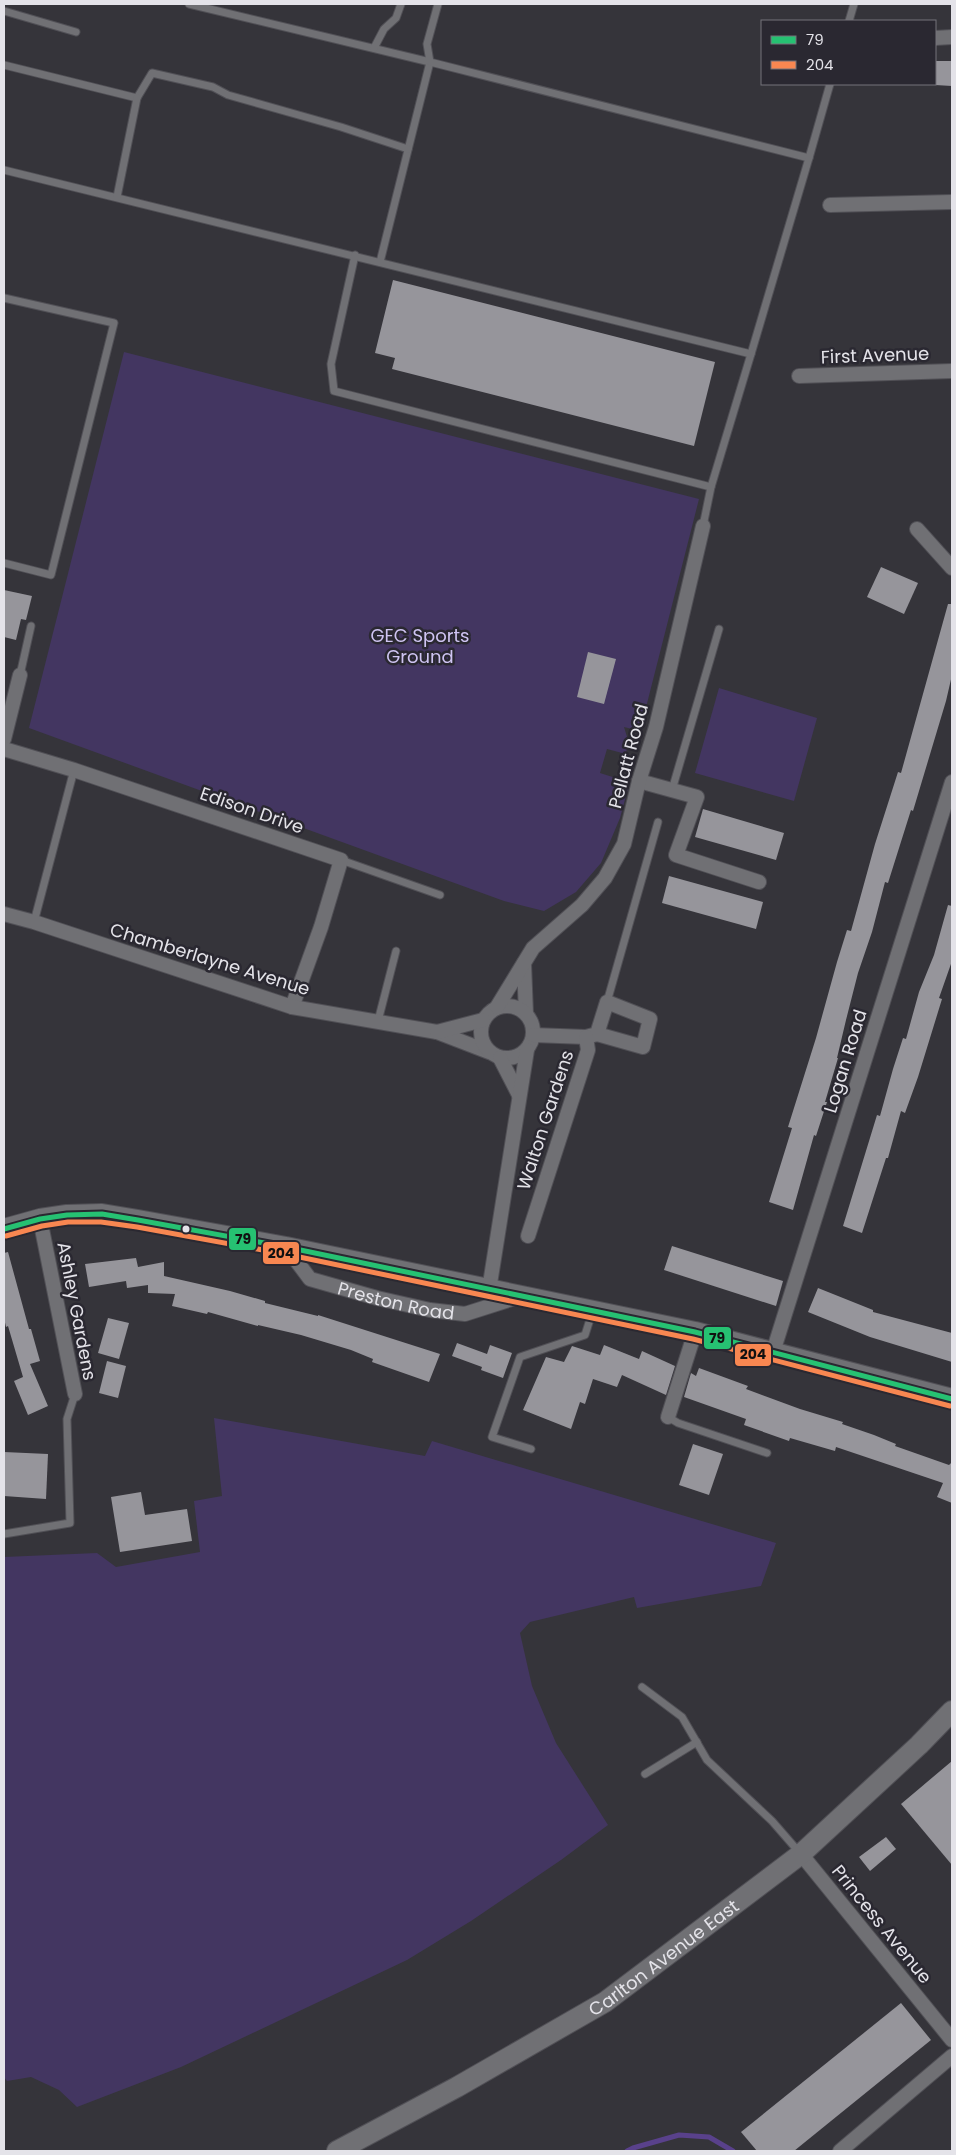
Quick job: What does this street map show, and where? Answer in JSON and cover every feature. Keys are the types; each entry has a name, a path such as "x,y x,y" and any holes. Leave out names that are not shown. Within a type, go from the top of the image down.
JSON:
{"street":[{"path":"936,38 952,37"},
{"path":"830,206 952,202"},
{"name":"First Avenue","path":"799,376 952,371"},
{"name":"Pellatt Road","path":"484,1020 498,1007 533,948 582,905 605,878 624,844 639,781 656,727 703,526"},
{"path":"917,529 952,568"},
{"path":"4,739 20,675"},
{"name":"Edison Drive","path":"4,749 74,770 341,860"},
{"path":"639,781 697,797 676,855 759,882"},
{"name":"Logan Road","path":"773,1352 952,782"},
{"path":"292,1007 322,927 341,860"},
{"name":"Chamberlayne Avenue","path":"4,914 34,922 292,1007 437,1032 494,1055"},
{"path":"524,962 526,1014"},
{"path":"607,1002 650,1019 643,1047 591,1036 607,1002"},
{"path":"490,1290 519,1095 527,1050 533,1035 532,1024 526,1014 514,1006 498,1007"},
{"path":"484,1020 480,1035 519,1095"},
{"name":"Chamberlayne Avenue","path":"437,1032 484,1020"},
{"name":"Walton Gardens","path":"528,1236 591,1036 533,1035"},
{"path":"494,1055 514,1058 527,1050"},
{"name":"Preston Road","path":"4,1229 40,1219 67,1215 102,1214 286,1247 695,1332 952,1399"},
{"name":"Ashley Gardens","path":"40,1219 75,1394"},
{"name":"Preston Road","path":"286,1247 310,1279 377,1298 430,1310 465,1314 521,1296"},
{"path":"668,1417 695,1332"},
{"name":"Preston Road","path":"928,1392 952,1412"},
{"name":"Carlton Avenue East","path":"337,2151 458,2087 605,2002 801,1854 950,1716"},
{"name":"Princess Avenue","path":"801,1854 952,2040"},
{"path":"840,2151 952,2056"}],"lane":[{"path":"189,4 374,48 808,158"},
{"path":"374,48 384,29 396,18 401,4"},
{"path":"380,262 430,62 427,44 438,4"},
{"path":"849,20 854,4"},
{"path":"4,11 76,32"},
{"path":"4,65 137,98"},
{"path":"117,197 137,98 152,73 213,87 228,95 341,127 408,149"},
{"path":"703,526 711,487 830,85"},
{"path":"4,170 751,354"},
{"path":"355,255 331,364 334,391 711,487"},
{"path":"4,298 114,323 52,575 4,563"},
{"path":"20,675 31,626"},
{"path":"672,790 719,629"},
{"path":"34,922 74,770"},
{"path":"607,1002 658,822"},
{"path":"341,860 440,895"},
{"path":"378,1021 396,951"},
{"path":"531,1449 492,1438 520,1357 585,1336 592,1310"},
{"name":"Ashley Gardens","path":"4,1534 70,1523 67,1419 75,1394"},
{"path":"668,1417 678,1423 767,1453"},
{"path":"642,1687 682,1717 707,1760 772,1821 801,1854"},
{"path":"645,1774 697,1742"}],"green space":[{"name":"GEC Sports Ground","path":"124,352 699,499 640,731 624,727 628,740 626,754 607,749 600,773 625,781 628,788 620,818 601,863 576,892 544,911 504,901 29,728"},
{"path":"719,688 817,718 794,801 695,773"},
{"path":"214,1418 425,1456 432,1441 776,1543 761,1586 637,1608 634,1597 530,1622 520,1633 532,1686 556,1743 608,1825 561,1860 471,1921 407,1960 181,2067 77,2107 59,2090 31,2077 7,2081 4,2077 4,1557 97,1553 116,1567 200,1552 194,1501 222,1496"}],"building":[{"path":"936,61 952,61 952,86 935,85"},
{"path":"393,280 715,362 694,446 392,369 395,358 375,353"},
{"path":"881,567 918,583 904,614 867,597"},
{"path":"4,590 32,596 26,620 21,619 16,640 4,637"},
{"path":"948,604 952,604 952,675 946,701 913,811 911,810 888,883 885,882 872,932 858,973 838,1058 825,1102 827,1102 816,1136 814,1135 793,1210 769,1202 792,1128 788,1127 847,930 851,931 875,844 898,772 901,773"},
{"path":"588,652 616,659 604,704 577,697"},
{"path":"703,809 784,833 776,860 695,837"},
{"path":"669,876 763,902 756,929 662,903"},
{"path":"948,905 952,906 952,961 939,998 942,999 918,1077 905,1113 901,1111 888,1158 886,1158 862,1233 843,1226 877,1115 880,1116 903,1038 906,1039 919,992 934,955"},
{"path":"672,1246 783,1281 776,1306 664,1270"},
{"path":"8,1252 29,1329 31,1329 40,1361 30,1364 48,1406 28,1415 14,1381 23,1377 4,1318 4,1253"},
{"path":"136,1258 138,1267 164,1262 164,1276 230,1291 265,1301 265,1303 318,1315 440,1354 429,1382 372,1362 373,1359 351,1350 301,1335 258,1326 208,1312 207,1314 172,1306 175,1294 148,1293 148,1285 127,1288 126,1281 89,1287 85,1264"},
{"path":"818,1288 873,1310 873,1312 952,1333 952,1362 870,1337 808,1312"},
{"path":"108,1318 129,1323 119,1359 98,1353"},
{"path":"457,1343 487,1354 490,1345 512,1353 503,1378 481,1370 482,1367 452,1356"},
{"path":"604,1345 639,1359 642,1351 675,1366 666,1395 622,1375 617,1387 593,1379 585,1404 580,1402 571,1429 523,1410 546,1357 564,1362 572,1346 600,1355"},
{"path":"107,1361 126,1366 118,1398 99,1393"},
{"path":"699,1368 748,1386 746,1389 800,1409 843,1422 842,1424 896,1444 895,1446 949,1465 952,1462 952,1503 937,1497 943,1483 836,1447 835,1451 790,1438 789,1441 744,1425 746,1419 684,1397 691,1373 696,1376"},
{"path":"693,1444 723,1454 709,1495 679,1485"},
{"path":"4,1452 48,1454 46,1499 4,1496"},
{"path":"141,1492 145,1515 187,1509 192,1541 120,1552 111,1497"},
{"path":"952,1761 952,1865 901,1804"},
{"path":"886,1837 896,1849 870,1871 859,1857"},
{"path":"901,2003 931,2040 794,2151 757,2151 741,2132"}],"waterway":[{"path":"627,2151 679,2135 709,2137 733,2151"}],"transit line":[{"name":"79","path":"4,1229 40,1219 67,1215 102,1214 138,1220 286,1247 695,1332 952,1399"},
{"name":"204","path":"6,1236 42,1226 68,1222 101,1222 137,1227 285,1254 693,1339 950,1406"}]}
